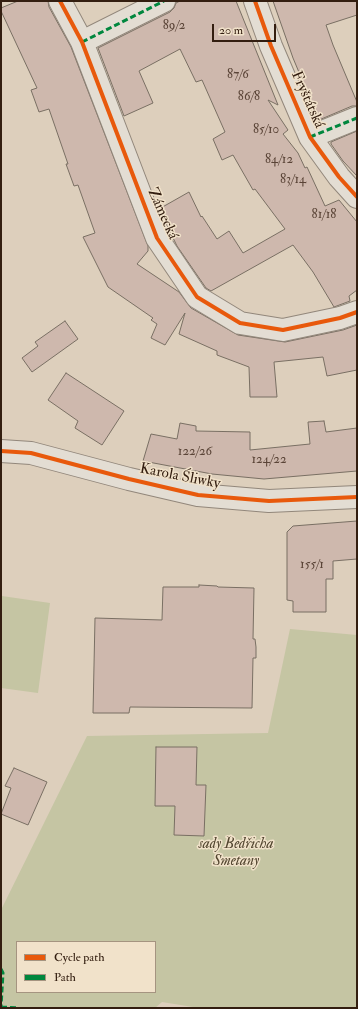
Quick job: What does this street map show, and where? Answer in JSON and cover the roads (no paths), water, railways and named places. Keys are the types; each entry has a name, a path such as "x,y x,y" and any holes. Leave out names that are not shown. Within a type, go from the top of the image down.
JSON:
{"street":[{"name":"Zámecká","path":"60,1 82,42 157,238 197,297 240,323 283,330 349,315"},
{"path":"82,42 164,1"},
{"name":"Fryštátská","path":"255,1 271,46 310,137 339,177 357,197"},
{"path":"310,137 357,118"},
{"name":"Karola Śliwky","path":"1,451 31,453 198,496 269,501 357,497"}],"park label":[{"name":"sady Bedřicha Smetany","path":"236,854"}]}
